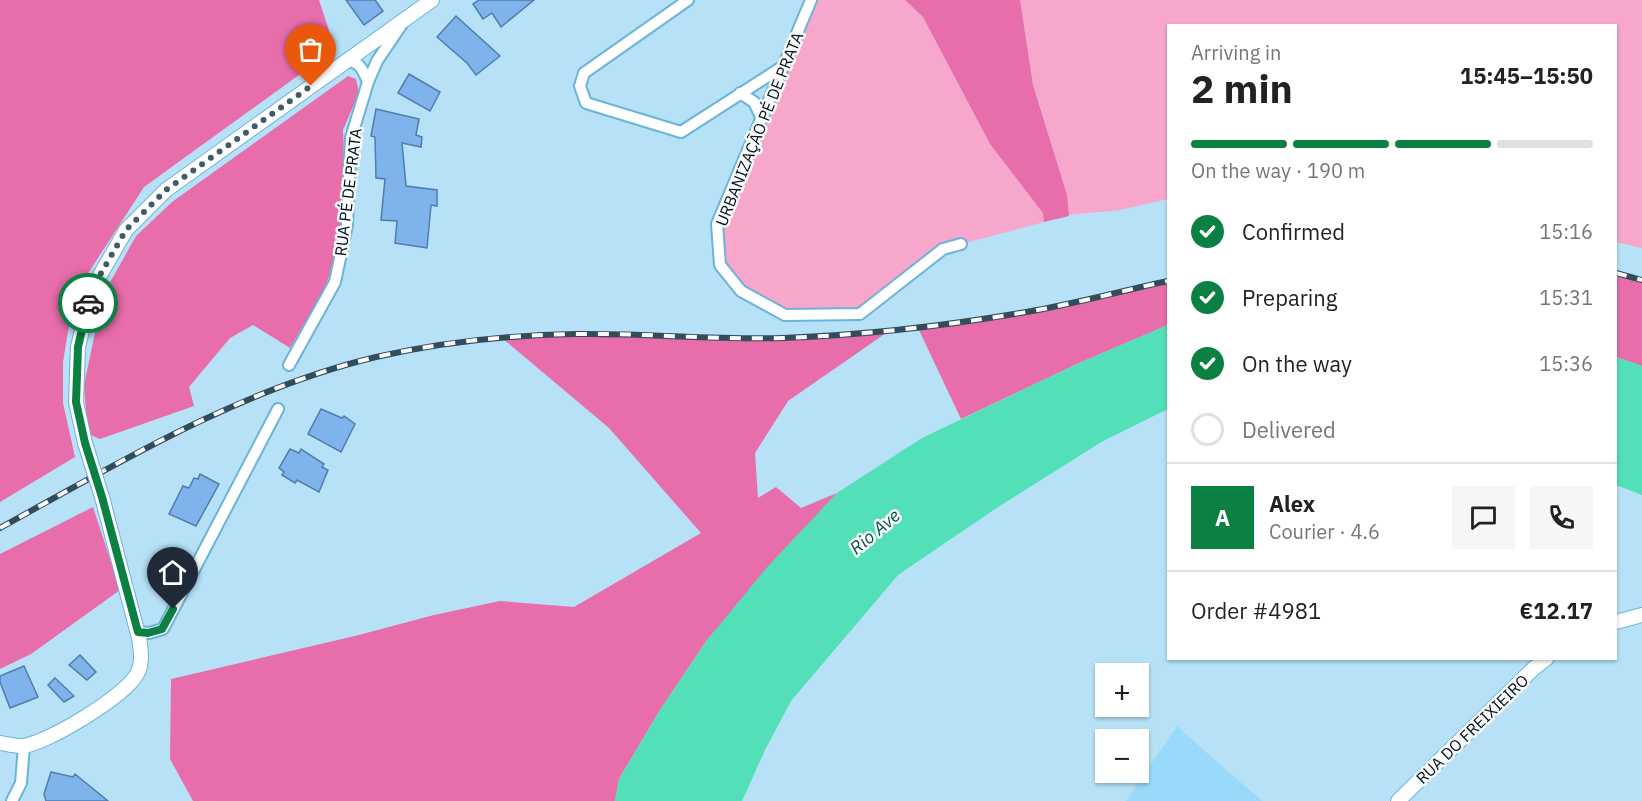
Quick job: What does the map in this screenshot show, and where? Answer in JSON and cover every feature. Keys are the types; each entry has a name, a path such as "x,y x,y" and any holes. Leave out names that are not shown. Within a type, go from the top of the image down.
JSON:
{"street":[{"name":"RUA PÉ DE PRATA","path":"24,746 55,734 116,698 136,675 141,660 138,632 85,443 76,402 78,347 92,289 126,230 166,190 432,0"},
{"path":"687,0 584,73 580,86 586,103 681,132 782,67"},
{"name":"URBANIZAÇÃO PÉ DE PRATA","path":"811,0 717,224 720,265 741,291 785,315 860,314 943,249 961,244"},
{"name":"RUA PÉ DE PRATA","path":"289,365 335,282 346,225 351,138 368,82 377,61 406,19"},
{"path":"347,60 356,62 363,68 368,82"},
{"path":"740,93 754,102 761,117"},
{"path":"138,632 148,633 162,629 278,409"},
{"path":"1617,622 1642,615"},
{"name":"RUA DO FREIXIEIRO","path":"1398,801 1544,660"},
{"path":"0,743 24,746 21,783 12,801"}],"shaded area":[{"path":"0,0 319,0 335,49 144,187 74,295 63,362 63,403 75,457 0,502"},
{"path":"811,0 905,0 923,17 990,144 1044,213 1044,222 943,249 860,314 785,315 741,291 720,265 717,224"},
{"path":"905,0 1020,0 1033,85 1067,195 1069,216 1044,222 1043,213 990,144 923,17"},
{"path":"1020,0 1642,0 1642,248 1617,242 1617,24 1167,24 1167,199 1120,210 1069,215 1067,195 1033,85"},
{"path":"348,76 356,79 359,93 343,130 347,225 325,288 290,348 253,325 230,338 189,387 194,406 100,439 88,434 84,385 103,295 136,236 172,202"},
{"path":"1617,273 1642,280 1642,366 1617,357"},
{"path":"1167,281 1167,325 1079,363 961,419 918,328 1028,312"},
{"path":"889,331 788,401 755,453 758,498 776,487 801,508 837,493 707,640 660,710 619,779 615,801 193,801 170,759 171,679 500,601 574,607 701,533 609,428 502,338 644,335 779,338"},
{"path":"93,507 120,590 31,654 0,669 0,554"},
{"path":"1177,726 1262,801 1126,801 1138,783 1149,783 1149,767"}],"water":[{"name":"Rio Ave","path":"1167,325 1167,409 1103,441 998,507 898,575 791,701 742,801 615,801 619,779 660,710 707,640 769,565 837,493 922,438 1079,363"},
{"path":"1617,357 1642,366 1642,495 1617,485"}],"building":[{"path":"346,0 375,0 383,11 364,25"},
{"path":"479,0 534,0 501,27 492,13 483,19 473,4"},
{"path":"456,16 500,56 476,75 467,63 437,37"},
{"path":"409,74 440,92 430,111 398,93"},
{"path":"376,109 419,119 416,135 422,137 421,147 402,143 406,186 437,190 437,206 431,205 427,248 395,243 397,221 381,220 385,179 376,178 375,137 371,136"},
{"path":"321,409 342,418 344,416 355,424 341,452 308,434"},
{"path":"290,449 299,453 301,449 324,464 322,467 328,470 319,492 297,480 295,483 282,475 284,472 279,468"},
{"path":"200,474 219,484 196,526 169,514 183,486 189,488 194,478 198,479"},
{"path":"80,655 96,672 87,680 69,665"},
{"path":"24,666 38,697 10,708 0,676"},
{"path":"55,678 74,696 64,702 48,685"},
{"path":"51,772 73,777 75,774 108,801 46,801 44,794"}],"railway":[{"path":"1617,273 1642,280"},
{"path":"0,528 136,453 229,408 277,388 376,357 475,340 551,335 783,338 874,332 935,326 1026,312 1167,281"}],"way so far":[{"path":"88,303 92,289 126,230 166,190 311,86"}],"route":[{"path":"88,303 78,347 76,402 85,443 138,632 148,633 162,629 173,609"}]}
